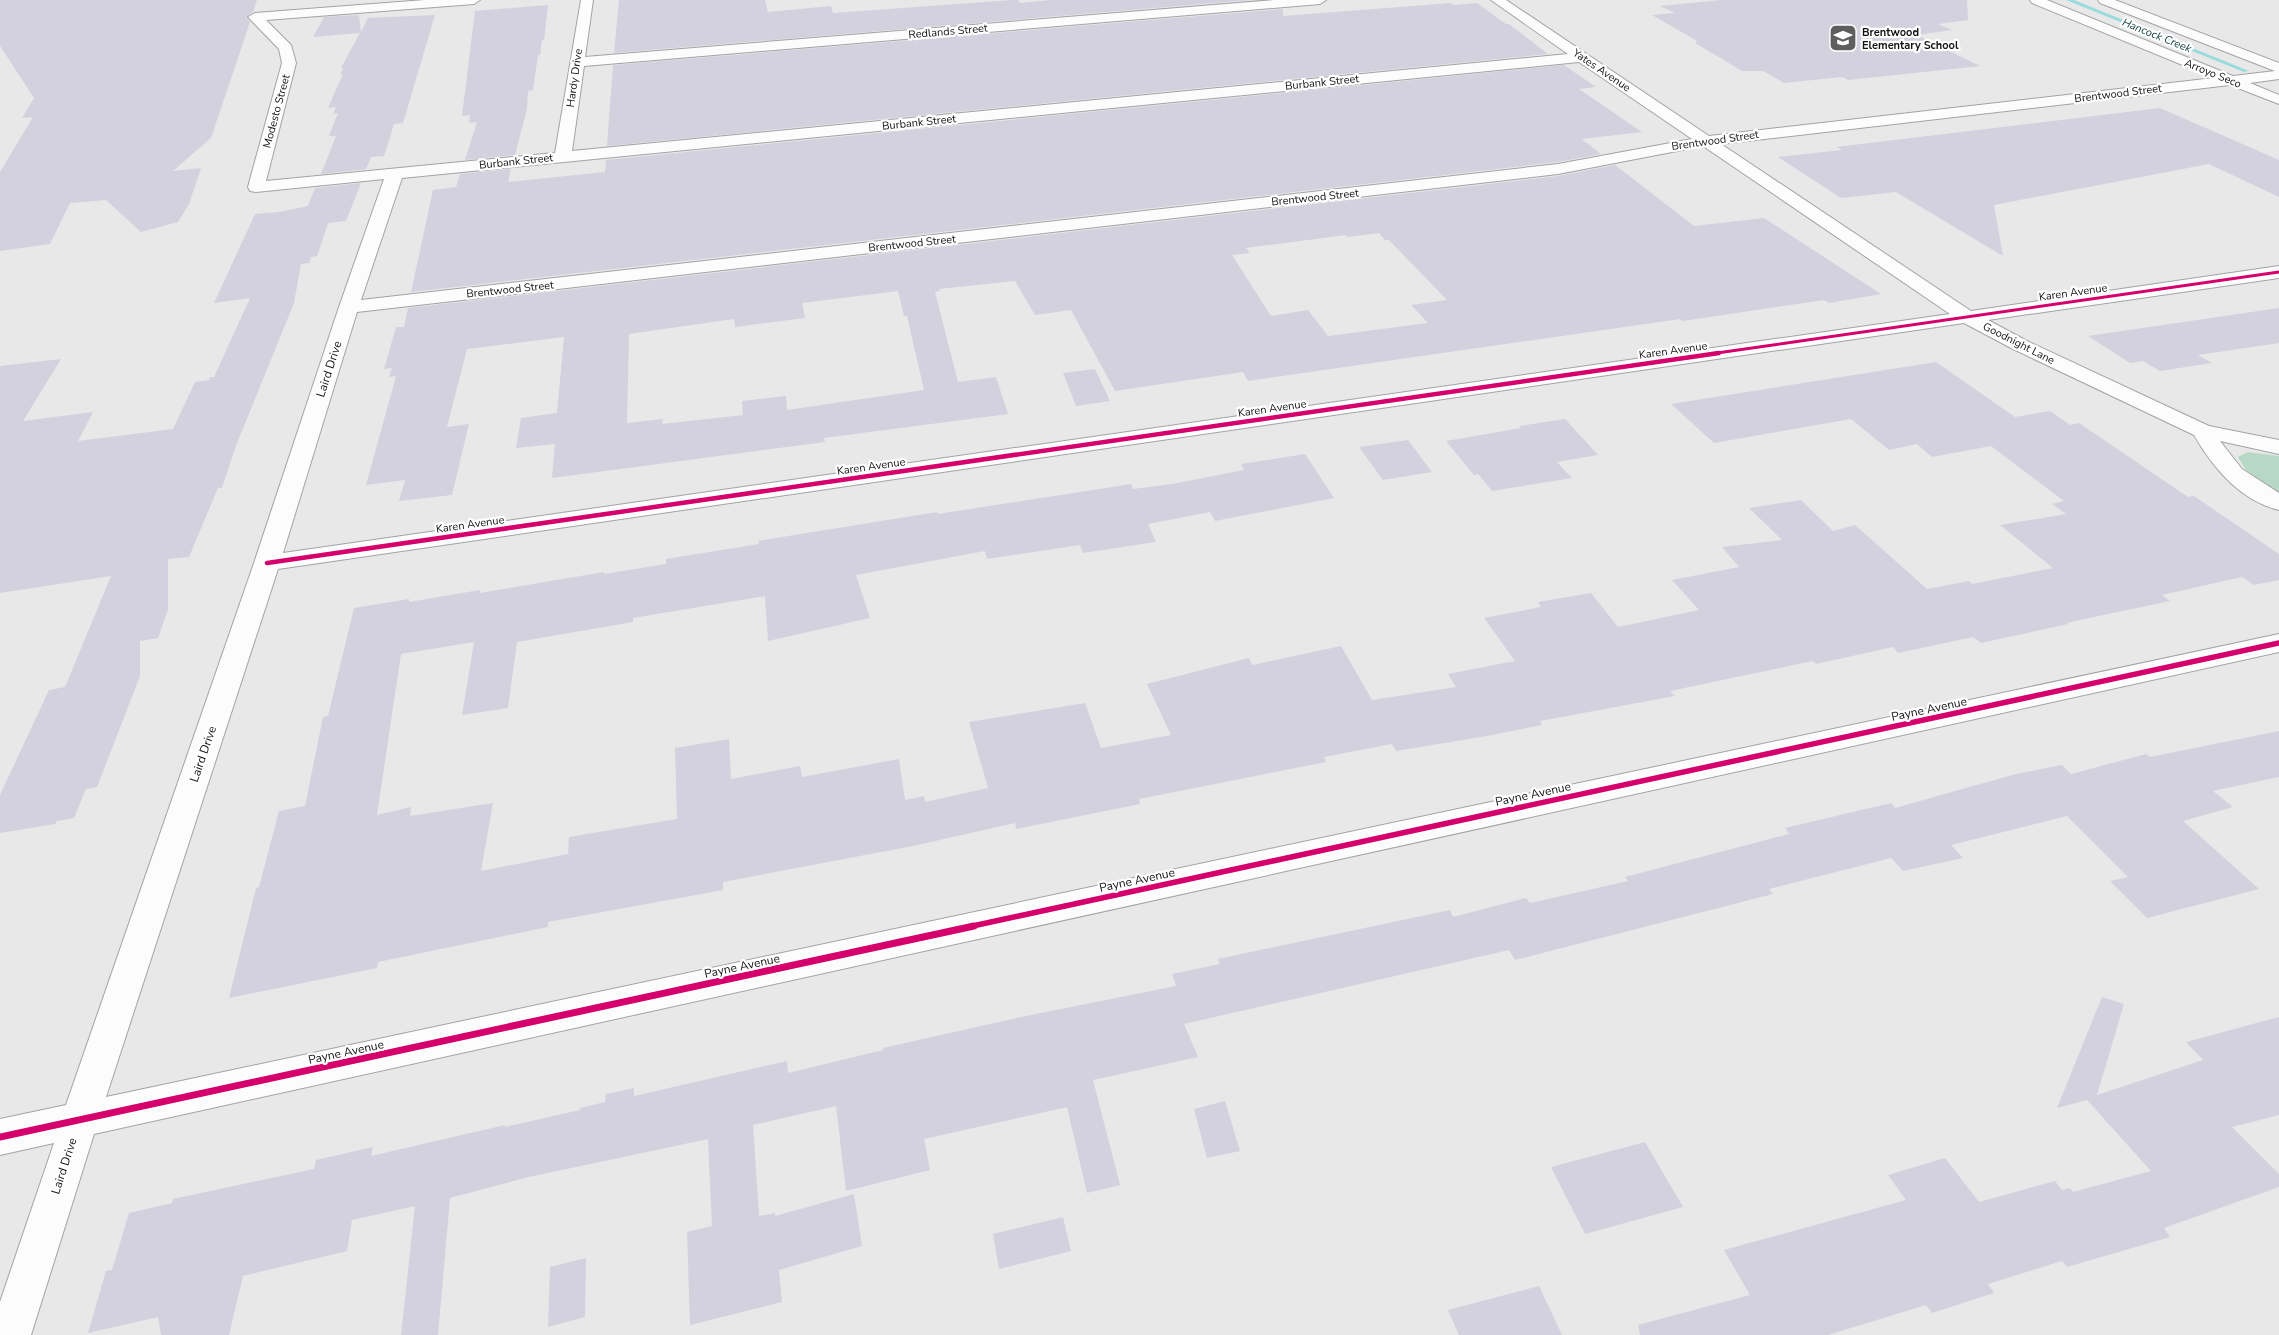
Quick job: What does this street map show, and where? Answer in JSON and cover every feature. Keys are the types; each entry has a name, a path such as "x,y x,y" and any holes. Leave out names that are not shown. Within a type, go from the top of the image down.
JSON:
{"street":[{"name":"Modesto Street","path":"256,187 289,63 286,48 255,17 474,0"},
{"name":"Hardy Drive","path":"563,156 586,0"},
{"name":"Redlands Street","path":"577,62 1320,0"},
{"name":"Yates Avenue","path":"1497,0 1706,141"},
{"name":"Arroyo Seco","path":"2036,0 2279,100"},
{"path":"2104,0 2279,68"},
{"name":"Burbank Street","path":"256,187 1582,57"},
{"name":"Brentwood Street","path":"348,307 1558,169 1706,141 2279,75"},
{"name":"Goodnight Lane","path":"1706,141 1968,318 2020,345 2202,431 2279,447"},
{"name":"Laird Drive","path":"10,1335 267,563 348,307 395,173"},
{"name":"Karen Avenue","path":"267,563 2279,272"},
{"path":"2202,431 2219,460 2246,486 2279,503"},
{"name":"Payne Avenue","path":"0,1137 2279,643"}],"green space":[{"path":"2248,452 2279,456 2279,493 2246,470 2238,457"}],"building":[{"path":"0,0 257,0 253,12 246,17 250,22 211,138 173,171 201,168 189,204 178,222 141,232 106,200 70,203 50,244 0,251 0,172 33,117 22,118 34,98 0,46"},
{"path":"619,0 765,0 768,12 831,6 833,13 1012,0 1018,0 1020,3 1051,0 1251,0 614,53"},
{"path":"1721,0 1967,0 1968,20 1938,24 1952,30 1917,35 1980,66 1848,80 1842,77 1784,83 1763,71 1742,71 1695,43 1697,41 1652,15 1675,13 1660,6"},
{"path":"1451,3 1453,5 1477,3 1506,24 1509,24 1548,54 607,146 613,65 1283,9 1283,16"},
{"path":"548,5 544,40 542,40 540,55 538,55 533,90 528,91 527,109 515,155 465,160 477,122 469,123 470,115 462,116 475,11"},
{"path":"359,15 361,32 368,18 435,15 403,123 394,124 384,156 371,157 366,169 321,174 336,136 329,136 338,113 333,114 336,107 328,108 343,74 340,75 343,68 341,68 360,33 313,37 324,17"},
{"path":"1564,65 1596,87 1579,89 1642,132 1582,139 1601,154 1558,162 411,292 433,190 456,187 460,174 511,169 508,182 605,172 606,160"},
{"path":"2160,108 2279,160 2279,197 2209,164 1994,205 2003,256 1896,192 1841,198 1778,157 1842,150 1836,147"},
{"path":"1615,165 1694,226 1764,218 1881,294 1829,303 1824,300 1683,321 1680,319 1248,381 1243,372 1115,391 1071,310 1035,315 1015,281 939,289 940,291 935,292 958,382 996,377 1008,414 824,438 825,442 552,478 555,444 516,448 521,418 557,413 564,337 467,349 447,427 469,424 452,495 399,501 405,480 366,485 396,376 389,377 392,368 384,369 396,327 404,327 408,308 1558,176","holes":["1379,233 1385,240 1389,240 1447,300 1411,305 1428,323 1328,336 1308,310 1271,316 1232,255 1250,253 1246,248 1346,235 1347,237","898,291 904,316 907,316 924,390 787,410 786,396 742,401 743,415 662,424 663,419 627,423 629,334 734,319 735,327 805,318 802,303"]},
{"path":"361,183 346,221 328,223 317,256 311,257 309,263 301,264 294,303 235,448 222,488 218,488 189,557 168,559 168,610 158,638 140,641 140,676 97,787 86,789 74,818 57,821 55,824 0,833 0,795 49,690 65,687 111,576 0,593 0,366 61,359 23,421 93,412 78,441 173,429 195,382 209,380 210,377 214,377 250,298 214,303 255,214 279,212 308,206 315,188"},
{"path":"2279,308 2279,343 2198,355 2212,363 2160,371 2143,361 2130,363 2088,336"},
{"path":"1936,362 2015,417 2050,411 2070,425 2079,423 2188,497 2194,496 2279,554 2279,580 2254,585 2242,577 2162,595 2170,601 1981,643 1973,637 1898,653 1893,647 1816,664 1813,661 1670,691 1675,696 1540,721 1542,725 1487,736 1396,751 1392,744 1324,757 1326,762 1139,799 1140,804 1016,829 1015,823 913,846 723,882 723,890 548,922 548,927 378,962 377,968 229,998 256,888 259,887 279,811 305,806 323,717 328,716 354,608 409,599 409,602 480,590 480,593 604,572 604,574 666,564 666,559 759,544 758,541 937,512 938,514 1131,484 1133,489 1172,484 1244,470 1241,464 1305,454 1334,498 1215,521 1210,512 1148,524 1156,542 1083,553 1080,545 987,559 985,551 856,575 870,618 768,641 765,596 633,618 633,622 517,642 508,708 462,715 474,642 401,654 377,815 411,807 410,816 493,803 481,871 568,854 569,837 677,819 675,748 729,739 731,779 800,766 802,777 899,759 905,800 924,796 925,802 988,788 969,722 1085,703 1101,748 1171,735 1147,684 1249,658 1252,665 1341,646 1372,700 1456,687 1448,674 1515,661 1484,618 1541,607 1538,602 1591,593 1618,627 1699,610 1672,580 1739,567 1722,547 1782,540 1749,508 1801,500 1833,531 1855,525 1927,589 1969,581 1972,584 2053,568 2000,525 2066,514 2052,504 2064,501 1991,446 1932,457 1917,444 1889,450 1851,419 1714,443 1671,404"},
{"path":"1095,369 1110,401 1076,406 1063,373"},
{"path":"1565,419 1598,455 1557,462 1572,478 1492,491 1478,474 1474,475 1446,441 1521,428 1519,426"},
{"path":"1408,440 1432,472 1383,480 1359,447"},
{"path":"2279,731 2279,777 2213,791 2233,807 2183,821 2259,889 2147,918 2110,881 2128,877 2067,816 1951,845 1963,858 1903,871 1891,858 1769,889 1773,894 1515,960 1509,950 1184,1024 1198,1057 1093,1080 1120,1185 1087,1193 1067,1107 924,1139 930,1170 846,1191 836,1106 753,1125 759,1216 775,1213 775,1216 854,1194 862,1246 779,1270 782,1302 690,1325 687,1232 712,1226 708,1139 529,1177 450,1198 438,1335 401,1335 415,1206 352,1220 347,1251 243,1276 229,1335 161,1335 158,1317 88,1333 106,1271 112,1270 129,1213 172,1203 173,1199 314,1169 316,1160 373,1147 371,1156 580,1110 580,1108 605,1102 606,1094 634,1088 634,1096 787,1061 788,1073 883,1050 883,1048 1021,1017 1176,986 1172,974 1220,964 1218,959 1450,910 1453,917 1526,898 1530,903 1628,881 1625,877 1789,834 1785,828 1891,803 1895,808 2016,774 2062,765 2071,774 2146,754 2150,757"},
{"path":"2102,997 2124,1004 2097,1095 2203,1060 2186,1042 2279,1017 2279,1115 2232,1127 2279,1174 2279,1187 2164,1228 2170,1237 2067,1267 2062,1261 1988,1284 1994,1293 1932,1313 1926,1305 1828,1335 1640,1335 1638,1325 1750,1295 1724,1250 1906,1200 1888,1175 1945,1158 1979,1202 2055,1181 2062,1190 2070,1188 2073,1192 2151,1171 2087,1100 2057,1108"},
{"path":"1225,1101 1240,1151 1207,1158 1194,1109"},
{"path":"1645,1142 1683,1207 1585,1234 1551,1167"},
{"path":"1063,1217 1071,1251 999,1269 993,1234"},
{"path":"586,1258 585,1317 548,1327 550,1267"},
{"path":"1539,1286 1562,1335 1459,1335 1448,1310"}],"waterway":[{"name":"Hancock Creek","path":"2069,0 2246,71"}],"cycle path":[{"path":"267,563 2279,272"},
{"path":"0,1137 2279,643"}],"place":[{"name":"Brentwood Elementary School","path":"1843,38"}]}
